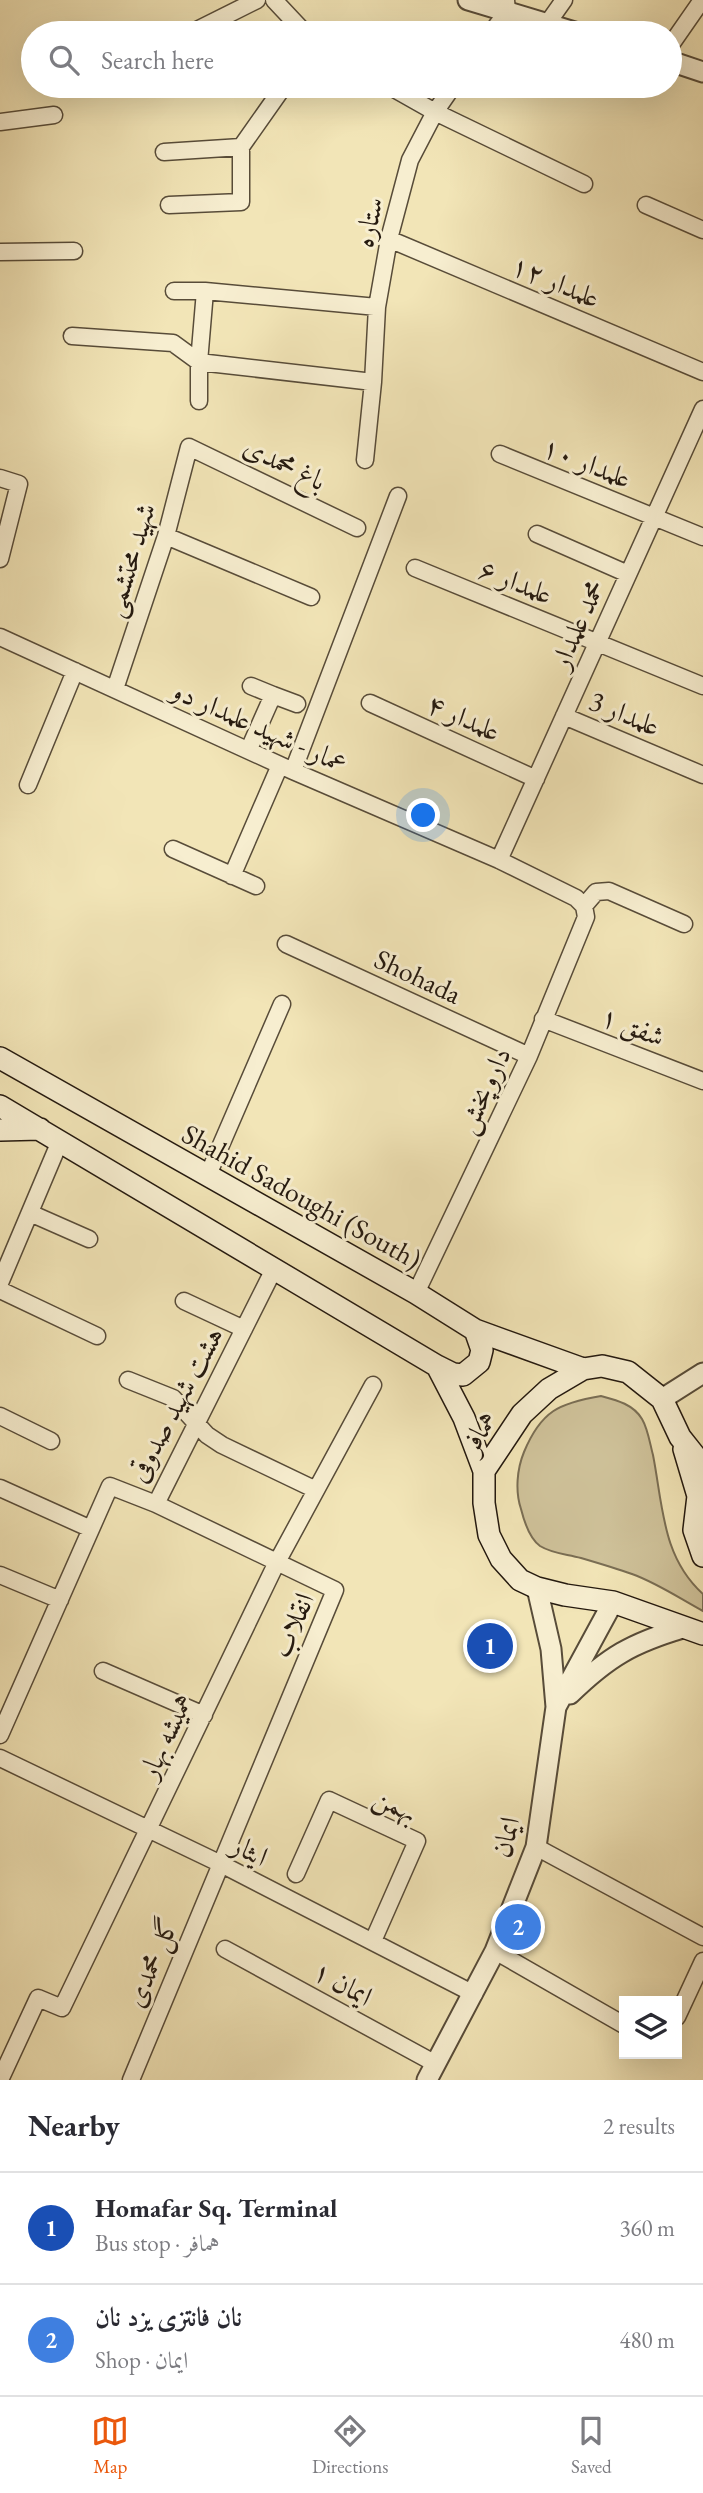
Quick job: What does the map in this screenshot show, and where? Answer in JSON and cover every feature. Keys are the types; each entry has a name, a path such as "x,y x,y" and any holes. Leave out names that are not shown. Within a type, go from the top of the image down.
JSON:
{"main road":[{"name":"Shahid Sadoughi (South)","path":"0,1058 475,1329 583,1369"},
{"path":"0,1106 453,1374 463,1374 479,1362 482,1350 475,1329"},
{"path":"0,1130 41,1129"},
{"path":"437,1366 464,1418 484,1471"},
{"path":"583,1369 602,1366 628,1372 662,1399 680,1437 701,1499 694,1530 703,1556"},
{"name":"همافر","path":"583,1369 549,1389 522,1414 484,1471 484,1503 489,1535 501,1559 520,1580 537,1588 565,1595 613,1602 695,1634"},
{"path":"680,1437 703,1466"}],"street":[{"path":"215,21 257,0"},
{"path":"274,0 294,21"},
{"path":"468,0 506,6 540,21"},
{"path":"549,21 564,0"},
{"path":"682,29 702,0"},
{"path":"682,65 703,72"},
{"path":"169,205 241,202 241,148 276,98"},
{"path":"410,98 584,184"},
{"name":"ستاره","path":"365,460 377,307 389,239 410,160 445,98"},
{"path":"0,122 54,115"},
{"path":"164,152 241,148"},
{"path":"646,205 703,230"},
{"name":"علمدار ۱۲","path":"389,239 703,372"},
{"path":"0,252 74,251"},
{"path":"174,290 377,307"},
{"path":"200,401 199,362 205,291"},
{"path":"72,336 173,343 199,362 373,382"},
{"name":"محمد علمدار","path":"499,860 703,409"},
{"name":"باغ محمدی","path":"189,446 357,528"},
{"name":"شهید محتشمی","path":"115,689 166,536 189,446"},
{"name":"علمدار ۱۰","path":"500,454 703,537"},
{"path":"0,478 19,484 0,559"},
{"path":"232,876 287,768 398,496"},
{"path":"537,534 628,574"},
{"path":"166,536 311,597"},
{"name":"علمدار ۶","path":"415,568 703,686"},
{"name":"عمار - شهید علمدار دو","path":"0,637 287,768 499,860 576,898 584,906"},
{"path":"28,785 75,671"},
{"path":"251,686 296,704"},
{"path":"248,749 273,695"},
{"name":"علمدار ۴","path":"370,703 536,779"},
{"name":"علمدار 3","path":"564,716 703,775"},
{"path":"173,849 256,886"},
{"path":"584,906 596,892 609,891 684,925"},
{"name":"داروپخش","path":"416,1293 529,1056 586,917 584,906"},
{"name":"Shohada","path":"286,944 529,1056"},
{"path":"208,1175 282,1004"},
{"name":"شفق ۱","path":"543,1019 703,1081"},
{"path":"0,1283 60,1141"},
{"path":"30,1213 89,1239"},
{"name":"هشت شهید صدوقی","path":"0,1735 7,1701 60,1600 110,1486 156,1504 274,1269"},
{"path":"0,1290 97,1336"},
{"path":"184,1301 244,1329"},
{"path":"662,1399 703,1373"},
{"path":"128,1380 173,1398 207,1435 222,1445 316,1490"},
{"name":"همیشه بهار","path":"1,2080 38,1998 62,2008 276,1564 373,1385"},
{"path":"0,1416 51,1441"},
{"path":"0,1488 91,1529"},
{"name":"انقلاب","path":"156,1504 276,1564 335,1590 220,1864"},
{"path":"0,1575 60,1600"},
{"path":"537,1588 551,1649 556,1707"},
{"name":"ایمان","path":"431,2072 495,1951 536,1847 556,1707 613,1602"},
{"path":"556,1707 619,1652 654,1636 695,1634"},
{"path":"103,1671 204,1714"},
{"name":"ایثار","path":"0,1758 220,1864 474,1994"},
{"name":"بهمن","path":"296,1874 329,1800 417,1841 373,1941"},
{"path":"536,1847 703,1937"},
{"name":"گل محمدی","path":"131,2080 220,1864"},
{"name":"ایمان ۱","path":"225,1949 431,2072"},
{"path":"495,1951 619,2022"},
{"path":"682,2006 703,1961"}],"shaded area":[{"path":"601,1396 629,1406 644,1423 653,1455 666,1530 679,1564 703,1594 703,1611 641,1578 545,1549 536,1543 528,1529 519,1502 518,1473 530,1438 553,1411 574,1402"}],"place":[{"name":"Homafar Sq. Terminal","path":"490,1646"},
{"name":"نان فانتزی یزد نان","path":"518,1927"}]}
